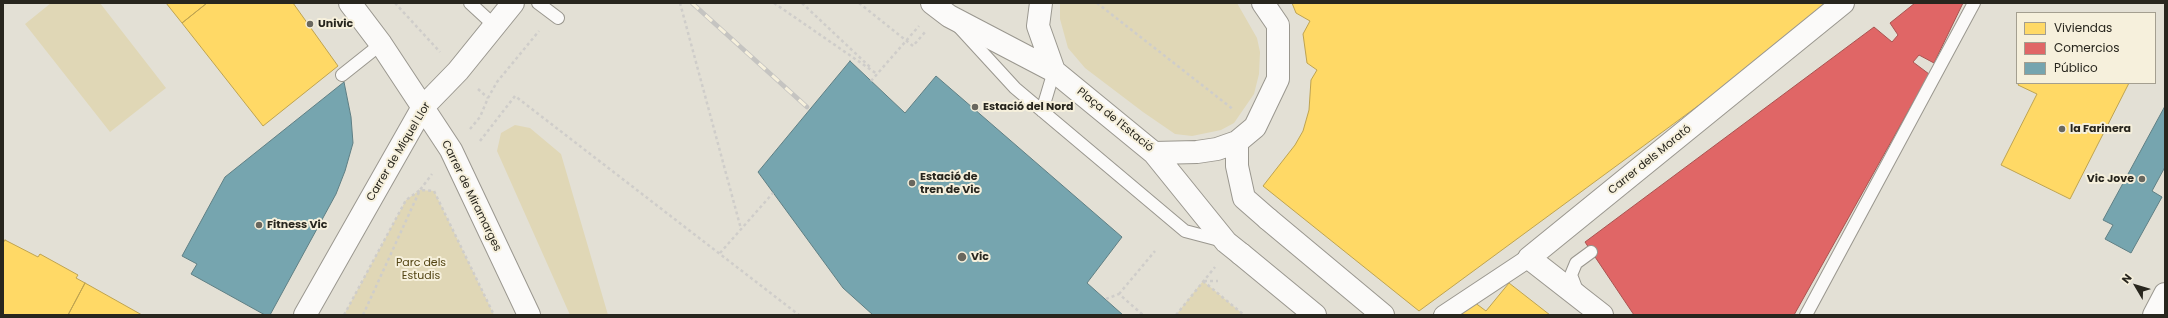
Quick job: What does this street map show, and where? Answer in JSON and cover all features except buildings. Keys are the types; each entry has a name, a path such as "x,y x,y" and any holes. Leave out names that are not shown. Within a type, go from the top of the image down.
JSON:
{"street":[{"name":"Carrer de Miramarges","path":"350,3 381,44 459,165 529,315"},
{"name":"Carrer de Miquel Llor","path":"306,315 423,107 458,71 513,3"},
{"path":"1041,3 1038,26 1054,71"},
{"name":"Plaça de l'Estació","path":"941,10 1054,71 1154,153 1197,152 1217,149 1237,142 1255,127 1278,79 1278,25 1263,3"},
{"name":"Carrer dels Morató","path":"1529,258 1843,3"},
{"path":"1237,142 1237,166 1244,198 1383,315"},
{"path":"1154,153 1233,248 1315,315"},
{"path":"1443,315 1529,258 1602,315"},
{"path":"2154,315 2165,294"}],"lane":[{"path":"470,3 495,26"},
{"path":"538,3 556,16"},
{"path":"1806,315 1974,3"},
{"path":"941,10 1015,88 1185,231 1233,248"},
{"path":"342,75 381,44"},
{"path":"1042,111 1054,71"},
{"path":"1591,252 1576,263 1571,275 1576,288 1612,315"}],"path":[{"path":"680,3 741,229"},
{"path":"774,3 877,74"},
{"path":"802,3 877,74"},
{"path":"859,3 913,46 921,37"},
{"path":"1097,3 1255,127"},
{"path":"488,98 514,60 556,16"},
{"path":"871,81 914,31"},
{"path":"480,141 515,96 603,166 720,253 799,315"},
{"path":"344,315 406,200 420,190 434,191 494,315"},
{"path":"363,315 420,190"},
{"path":"720,253 773,193"},
{"path":"1106,299 1119,294 1155,251"},
{"path":"1176,315 1209,274"},
{"path":"1203,282 1218,282"},
{"path":"1203,282 1244,315"},
{"path":"1119,294 1142,315"}],"green space":[{"path":"51,3 100,3 166,88 110,132 25,24"},
{"path":"1060,3 1237,3 1257,38 1260,52 1259,74 1254,94 1234,123 1221,130 1192,136 1175,134 1085,68 1068,48 1060,19"},
{"path":"515,125 530,128 561,154 608,315 570,315 497,151 501,133"},
{"name":"Parc dels Estudis","path":"420,190 434,191 494,315 344,315 406,200"},
{"path":"1203,281 1244,315 1176,315"}],"railway":[{"path":"692,3 807,107"}],"place":[{"name":"Univic","path":"310,24"},
{"name":"Estació del Nord","path":"975,107"},
{"name":"la Farinera","path":"2062,129"},
{"name":"Vic Jove","path":"2142,179"},
{"name":"Estació de tren de Vic","path":"912,183"},
{"name":"Fitness Vic","path":"259,225"},
{"name":"Vic","path":"962,257"}]}
